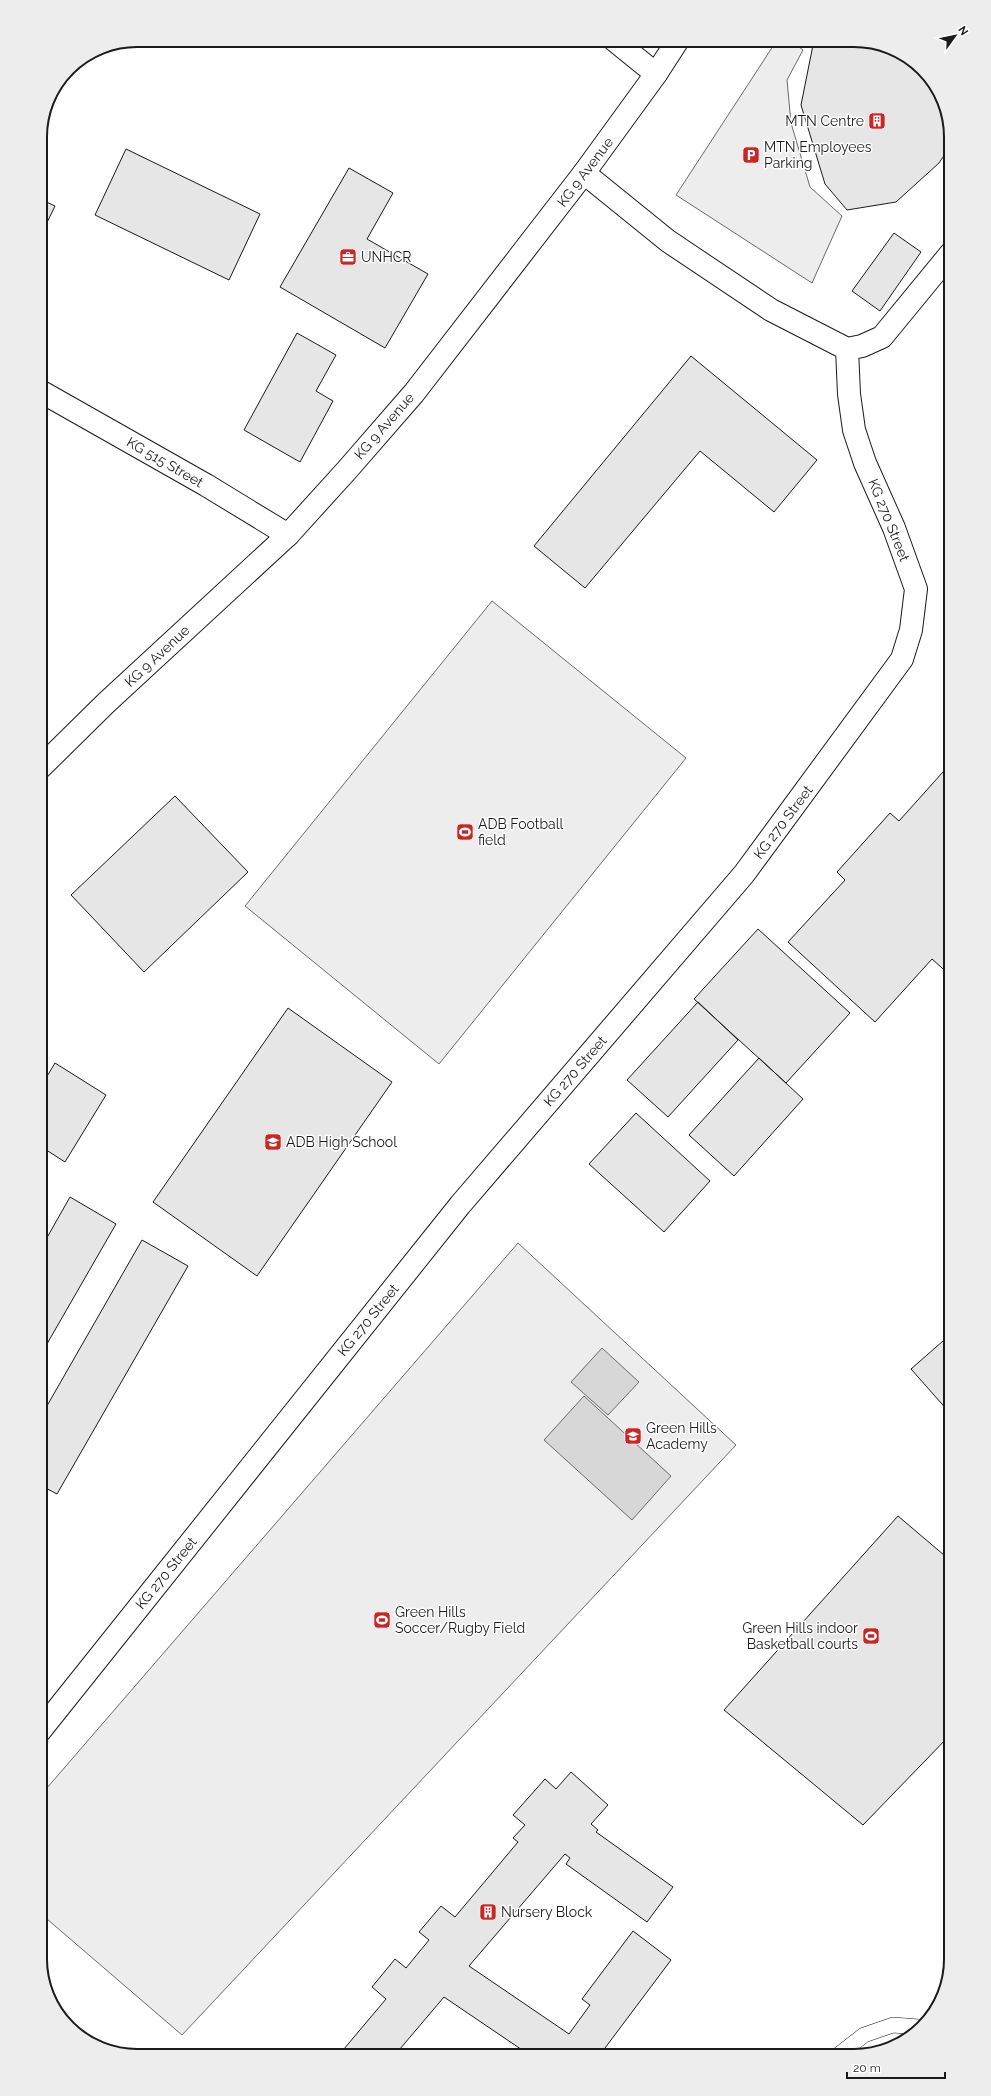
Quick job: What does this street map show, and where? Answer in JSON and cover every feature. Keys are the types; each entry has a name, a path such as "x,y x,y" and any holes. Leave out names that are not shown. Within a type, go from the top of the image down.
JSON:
{"street":[{"path":"623,47 656,74"},
{"name":"KG 9 Avenue","path":"47,761 106,703 288,535 414,393 584,173 656,74 673,47"},
{"path":"584,173 668,241 687,254 771,310 847,349 862,346 882,337 944,261"},
{"name":"KG 270 Street","path":"47,1721 460,1205 744,874 902,659 911,630 916,589 894,528 865,463 854,430 849,394 847,349"},
{"name":"KG 515 Street","path":"47,395 288,535"}],"lane":[{"path":"846,2049 864,2035 893,2025 913,2027"}],"shaded area":[{"name":"MTN Employees Parking","path":"772,47 799,47 803,50 787,80 791,123 810,187 842,216 812,283 676,195"},
{"name":"ADB Football field","path":"492,601 686,758 439,1064 245,906"},
{"name":"Green Hills Soccer/Rugby Field","path":"518,1243 736,1445 182,2035 47,1919 47,1788"},
{"path":"602,1348 639,1382 608,1415 571,1382"},
{"path":"584,1396 671,1476 632,1520 544,1440"}],"building":[{"name":"MTN Centre","path":"813,47 860,47 883,52 904,62 918,73 935,97 944,131 944,156 939,163 896,202 847,210 825,184 801,105"},
{"path":"126,149 260,214 229,280 95,215"},
{"name":"UNHCR","path":"349,168 393,193 367,239 428,274 385,348 280,287"},
{"path":"47,202 55,206 47,223"},
{"path":"894,233 921,252 880,311 852,291"},
{"path":"297,333 336,355 316,391 333,401 300,462 244,430"},
{"path":"691,356 817,460 774,512 700,451 585,588 534,546"},
{"path":"944,771 944,970 932,959 875,1022 788,942 845,880 837,872 890,813 899,821"},
{"path":"175,796 248,872 144,972 71,895"},
{"path":"758,929 850,1013 786,1083 694,999"},
{"path":"698,1002 738,1040 668,1117 627,1080"},
{"name":"ADB High School","path":"288,1008 392,1082 257,1276 153,1202"},
{"path":"759,1058 803,1099 734,1176 689,1135"},
{"path":"55,1063 106,1095 65,1162 47,1150 47,1076"},
{"path":"636,1113 710,1181 664,1232 589,1164"},
{"path":"70,1197 116,1224 47,1344 47,1238"},
{"path":"142,1240 188,1266 57,1494 47,1489 47,1406"},
{"path":"944,1340 944,1406 911,1369"},
{"name":"Green Hills indoor Basketball courts","path":"898,1516 944,1555 944,1741 863,1825 724,1710"},
{"name":"Nursery Block","path":"571,1772 608,1805 591,1824 598,1830 596,1832 673,1887 647,1922 566,1864 570,1858 565,1854 469,1966 569,2034 590,2005 582,1999 633,1931 671,1960 604,2049 521,2049 444,1997 400,2049 344,2049 386,1999 372,1987 395,1959 406,1968 429,1940 419,1932 441,1906 455,1917 518,1842 513,1838 525,1825 513,1815 545,1779 556,1789"}],"place":[{"name":"MTN Centre","path":"877,121"},
{"name":"MTN Employees Parking","path":"751,155"},
{"name":"UNHCR","path":"348,257"},
{"name":"ADB Football field","path":"465,832"},
{"name":"ADB High School","path":"273,1142"},
{"name":"Green Hills Academy","path":"633,1436"},
{"name":"Green Hills Soccer/Rugby Field","path":"382,1620"},
{"name":"Green Hills indoor Basketball courts","path":"871,1636"},
{"name":"Nursery Block","path":"488,1912"}]}
